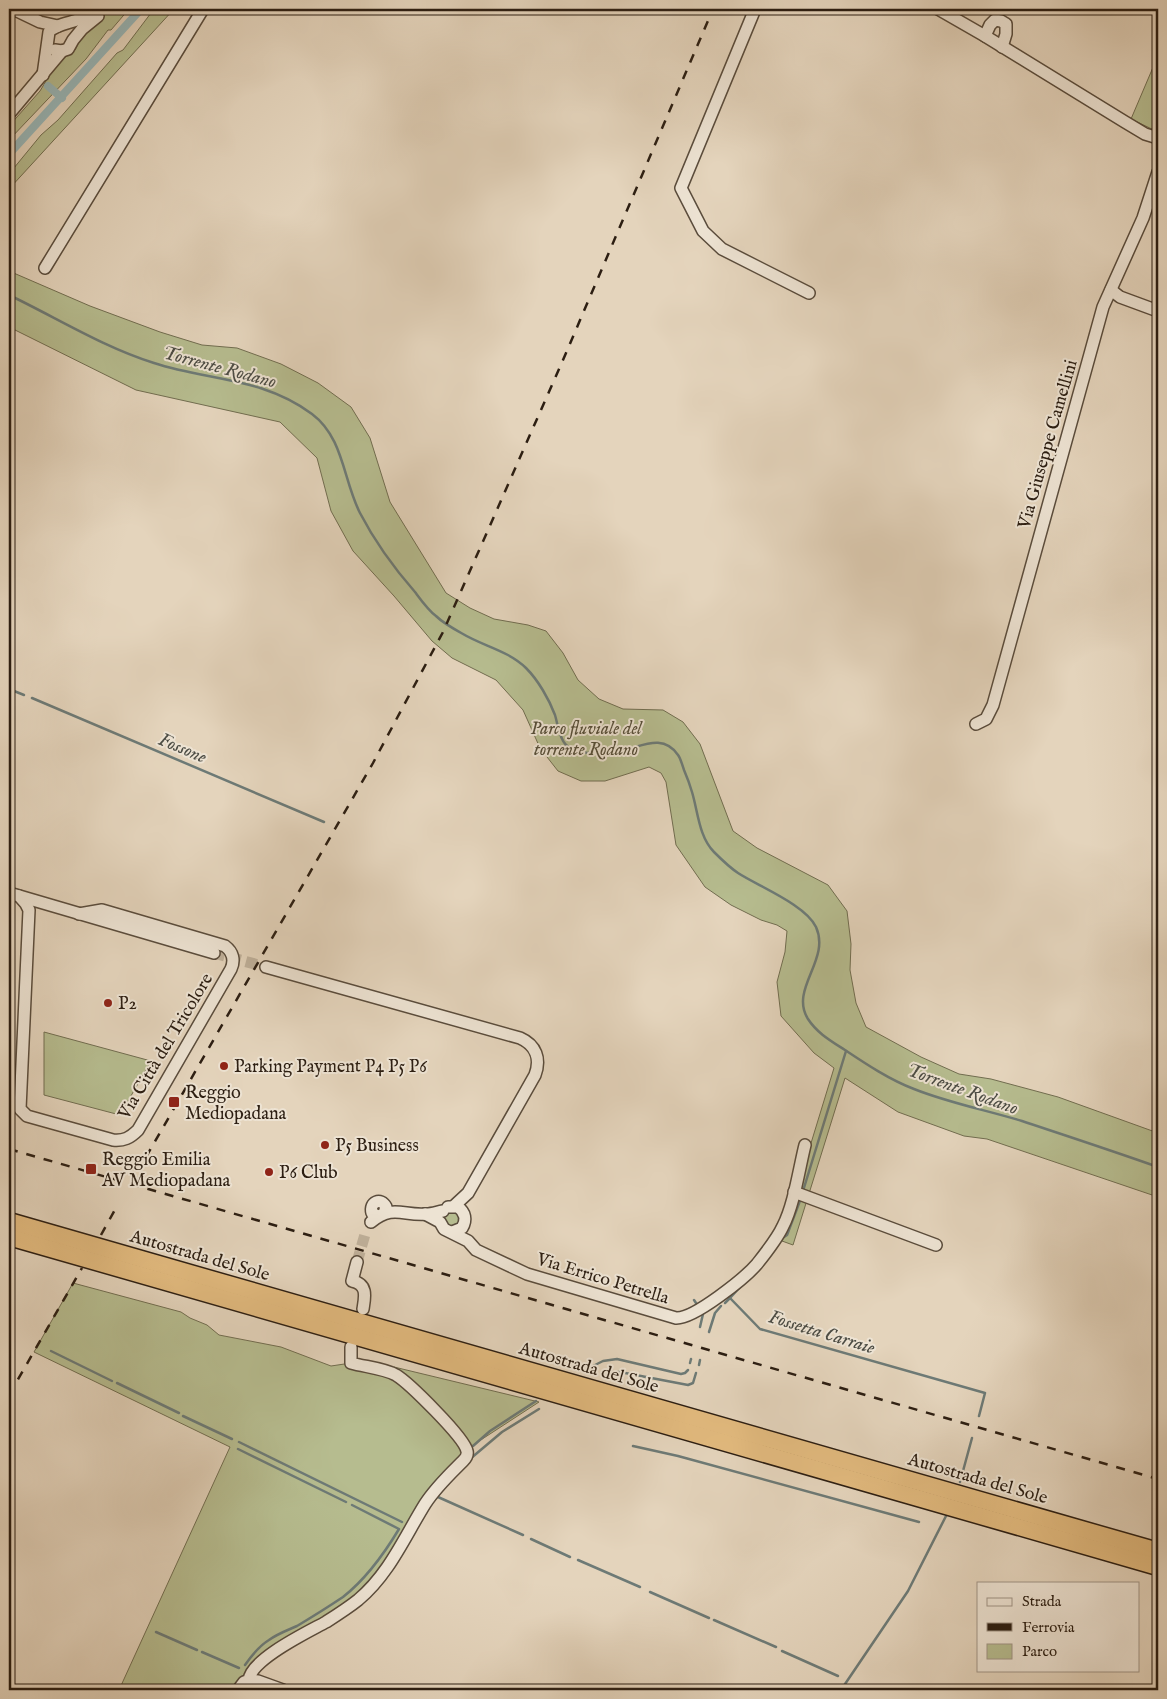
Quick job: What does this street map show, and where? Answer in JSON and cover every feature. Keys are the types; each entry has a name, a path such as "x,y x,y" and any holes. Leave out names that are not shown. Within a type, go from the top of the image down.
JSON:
{"highway":[{"name":"Autostrada del Sole","path":"9,1221 1158,1551"},
{"name":"Autostrada del Sole","path":"9,1237 1158,1567"}],"street":[{"path":"13,9 40,22 69,30 73,40"},
{"path":"43,75 49,32 98,9"},
{"path":"26,16 54,50 62,51 68,49 73,40 104,9"},
{"path":"45,268 203,9"},
{"path":"755,9 681,188 703,231 722,249 808,293"},
{"path":"938,9 986,36 1145,134 1158,138"},
{"path":"986,36 990,25 995,20 1006,24 1006,34 1002,47"},
{"path":"9,114 62,51"},
{"name":"Via Giuseppe Camellini","path":"976,724 986,720 993,705 1103,306 1143,218 1158,172"},
{"path":"1111,290 1120,297 1158,311"},
{"name":"Via Città del Tricolore","path":"14,895 79,914 102,910 225,946 233,957 231,969 138,1130 132,1136 121,1140 113,1140 28,1116 20,1109 29,910 26,904 14,895"},
{"path":"79,914 214,953"},
{"path":"266,967 520,1038 533,1047 537,1056 538,1069 468,1193 461,1214 459,1230 452,1232 444,1229 439,1218 442,1211"},
{"name":"Via Errico Petrella","path":"452,1232 468,1240 476,1250 532,1276 676,1318 682,1318 707,1305 757,1264 783,1226 794,1192 805,1145"},
{"path":"794,1192 936,1245"},
{"path":"376,1217 397,1211 425,1214 442,1211 446,1208 461,1214"},
{"path":"425,1214 440,1222"},
{"path":"461,1214 468,1240"},
{"path":"357,1262 352,1281 359,1283 365,1289 363,1309"},
{"path":"249,1680 253,1670 272,1653 342,1612 371,1588 388,1568 435,1490 467,1456 466,1448 454,1431 402,1380 383,1370 351,1364 351,1347"},
{"path":"238,1690 244,1682 249,1680 258,1681 283,1690"}],"green space":[{"path":"109,9 129,9 111,30 108,30 86,59 9,140 9,126 40,91 55,66 65,55 75,50 82,36"},
{"path":"154,9 174,9 9,189 9,174 41,135 58,120 117,53 123,50"},
{"path":"1154,65 1158,67 1158,125 1156,131 1131,119"},
{"name":"Parco fluviale del torrente Rodano","path":"9,271 90,306 160,332 202,345 237,348 281,364 318,383 351,407 370,438 390,502 446,593 470,608 494,619 528,625 546,631 563,653 578,680 599,699 623,709 663,710 683,722 700,744 733,831 757,848 828,885 847,911 851,944 850,970 856,1003 866,1027 921,1057 959,1074 991,1079 1058,1097 1158,1133 1158,1197 987,1139 964,1136 898,1112 845,1078 793,1245 782,1241 779,1237 808,1153 834,1068 814,1053 781,1016 777,982 785,952 787,931 731,905 705,887 676,845 666,782 661,773 649,767 605,781 581,781 558,771 540,748 523,710 496,680 452,658 432,641 353,551 331,511 317,458 280,422 136,390 9,327"},
{"path":"44,1032 151,1061 120,1115 44,1095"},
{"path":"452,1211 460,1219 452,1227 444,1219"},
{"path":"73,1283 181,1312 207,1325 219,1335 281,1347 331,1366 351,1363 391,1373 466,1448 378,1580 283,1646 238,1690 119,1690 230,1447 34,1352"},
{"path":"394,1367 539,1402 470,1447 457,1426"}],"waterway":[{"path":"9,154 141,9"},
{"path":"48,86 62,98"},
{"name":"Torrente Rodano","path":"9,295 117,349 175,369 255,386 293,402 312,414 331,435 342,460 354,500 360,513 392,564 427,608 442,621 471,638 512,657 526,668 535,678 546,696 555,715 560,735 566,745 579,752 600,753 615,752 650,743 658,743 672,748 678,755 691,789 702,832 709,846 738,873 802,911 811,919 816,927 819,939 818,951 803,997 808,1019 825,1036 861,1061 914,1089 1022,1121 1158,1167"},
{"name":"Fossone","path":"9,689 24,695"},
{"name":"Fossone","path":"32,698 324,822"},
{"name":"Fossetta Carraie","path":"803,1191 846,1051"},
{"name":"Fossetta Carraie","path":"781,1239 787,1235 801,1198"},
{"name":"Fossetta Carraie","path":"742,1285 730,1298 760,1329 985,1393 979,1416"},
{"name":"Fossetta Carraie","path":"725,1303 730,1298"},
{"path":"694,1300 698,1306"},
{"path":"709,1332 715,1313 721,1306"},
{"path":"700,1327 702,1312"},
{"path":"51,1351 112,1381"},
{"path":"585,1370 603,1361 617,1359 681,1374 688,1370"},
{"path":"690,1363 691,1359"},
{"path":"699,1365 700,1360"},
{"path":"607,1375 612,1372 620,1372 688,1385 693,1383 696,1373"},
{"path":"117,1383 179,1413"},
{"path":"473,1446 490,1431 536,1401"},
{"path":"470,1459 502,1432 539,1409"},
{"path":"183,1416 232,1439"},
{"name":"Fossetta Carraie","path":"960,1482 972,1438"},
{"path":"239,1442 402,1522"},
{"path":"633,1446 678,1456 919,1522"},
{"path":"238,1449 346,1502"},
{"path":"438,1497 523,1535"},
{"path":"245,1665 265,1642 297,1626 343,1597 367,1574 387,1548 399,1529 352,1505"},
{"name":"Fossetta Carraie","path":"841,1690 908,1591 946,1516"},
{"path":"531,1539 570,1557"},
{"path":"578,1560 640,1587"},
{"path":"650,1592 709,1618"},
{"path":"714,1620 776,1647"},
{"path":"156,1632 197,1650"},
{"path":"782,1651 838,1676"},
{"path":"202,1652 239,1668"}],"tunnel":[{"path":"214,953 266,967"},
{"path":"357,1262 366,1231"}],"railway":[{"path":"146,1157 373,763 443,632 563,360 713,9"},
{"path":"9,1149 1158,1479"},
{"path":"101,1235 117,1206"},
{"path":"9,1395 82,1268"}],"place":[{"name":"P2","path":"108,1003"},
{"name":"Parking Payment P4 P5 P6","path":"224,1066"},
{"name":"Reggio Mediopadana","path":"174,1102"},
{"name":"P5 Business","path":"325,1145"},
{"name":"Reggio Emilia AV Mediopadana","path":"91,1169"},
{"name":"P6 Club","path":"269,1172"}]}
